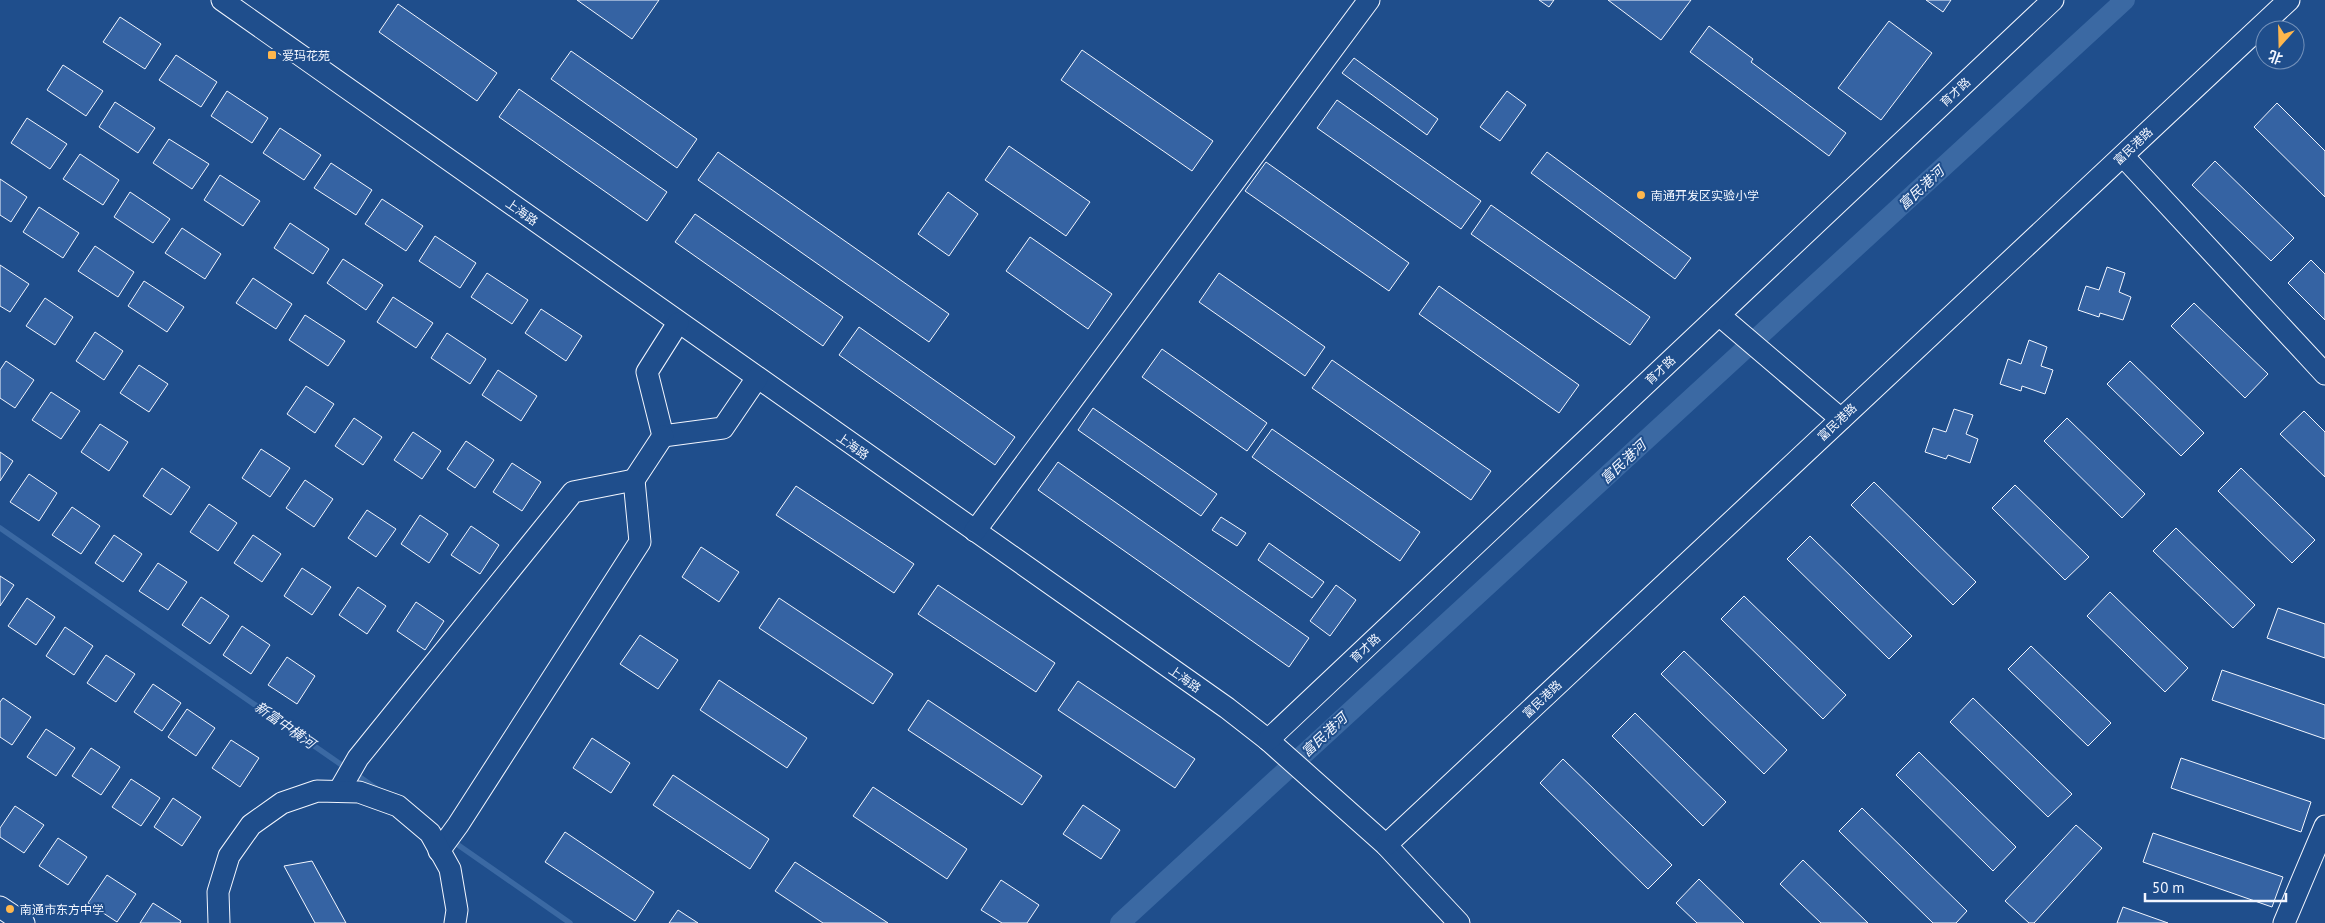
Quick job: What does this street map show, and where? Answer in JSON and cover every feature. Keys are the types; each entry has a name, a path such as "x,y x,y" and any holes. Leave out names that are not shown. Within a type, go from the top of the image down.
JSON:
{"street":[{"name":"上海路","path":"222,0 678,324 1227,708 1268,740 1386,845 1459,923"},
{"path":"975,532 1368,0"},
{"name":"育才路","path":"1268,740 2053,0"},
{"name":"富民港路","path":"1386,845 2289,0"},
{"path":"2123,156 2325,374"},
{"path":"1719,315 1841,419"},
{"path":"439,851 458,826 640,542 634,480 663,436 647,372 678,324"},
{"path":"663,436 722,428 757,378"},
{"path":"339,791 358,758 574,492 634,480"},
{"path":"218,923 218,892 229,856 251,825 282,803 318,791 359,792 398,806 430,833 450,869 457,910 455,923"},
{"path":"2284,923 2325,826"},
{"path":"0,907 24,923"}],"building":[{"path":"577,0 659,0 632,39"},
{"path":"1539,0 1554,0 1549,7"},
{"path":"1608,0 1691,0 1661,40"},
{"path":"1926,0 1951,0 1943,12"},
{"path":"398,4 497,73 477,101 379,32"},
{"path":"120,17 161,44 145,69 103,42"},
{"path":"1889,21 1932,53 1881,120 1838,88"},
{"path":"1709,26 1753,59 1751,62 1846,133 1829,156 1690,52"},
{"path":"1082,50 1213,141 1192,171 1061,80"},
{"path":"571,51 697,139 677,168 551,79"},
{"path":"176,55 217,82 201,107 159,80"},
{"path":"1354,58 1438,119 1427,135 1342,73"},
{"path":"63,65 103,91 86,116 47,90"},
{"path":"519,89 667,192 647,221 499,117"},
{"path":"227,91 268,118 252,143 211,116"},
{"path":"1507,91 1526,105 1500,141 1480,127"},
{"path":"1337,100 1481,201 1461,229 1317,128"},
{"path":"115,102 155,128 138,153 99,127"},
{"path":"2277,103 2325,151 2325,197 2254,127"},
{"path":"27,118 67,144 50,169 11,143"},
{"path":"280,128 321,155 304,180 263,153"},
{"path":"169,139 209,164 192,189 153,163"},
{"path":"1009,146 1090,202 1066,236 985,180"},
{"path":"718,152 949,314 929,342 698,180"},
{"path":"1547,152 1691,258 1675,279 1531,173"},
{"path":"80,154 119,180 103,205 63,179"},
{"path":"2215,161 2294,238 2271,261 2192,185"},
{"path":"1266,162 1409,263 1389,291 1245,191"},
{"path":"331,163 372,190 356,215 314,188"},
{"path":"220,175 260,201 243,226 204,200"},
{"path":"0,179 27,197 11,222 0,215"},
{"path":"130,192 170,219 153,243 114,217"},
{"path":"948,192 978,214 949,256 918,234"},
{"path":"382,199 423,226 406,251 365,224"},
{"path":"1491,205 1650,317 1630,345 1471,234"},
{"path":"39,207 79,233 63,258 23,232"},
{"path":"695,214 843,317 823,346 675,242"},
{"path":"290,223 329,249 313,274 274,248"},
{"path":"182,228 221,254 205,279 165,253"},
{"path":"435,236 476,263 460,288 419,261"},
{"path":"1030,237 1112,294 1088,329 1006,271"},
{"path":"95,246 134,272 118,297 78,271"},
{"path":"343,259 383,285 366,310 327,283"},
{"path":"2311,260 2325,274 2325,320 2288,283"},
{"path":"0,265 29,284 10,312 0,306"},
{"path":"2107,267 2125,273 2119,292 2131,297 2123,320 2100,313 2099,317 2078,310 2086,286 2099,290"},
{"path":"487,273 528,300 512,324 471,297"},
{"path":"1219,273 1325,347 1305,376 1199,302"},
{"path":"253,278 292,304 276,329 236,303"},
{"path":"144,281 184,307 167,332 128,306"},
{"path":"1439,286 1579,385 1559,413 1419,314"},
{"path":"393,297 433,323 416,348 377,322"},
{"path":"45,298 73,317 55,345 26,326"},
{"path":"2194,303 2268,374 2245,398 2171,326"},
{"path":"541,309 582,336 566,361 525,333"},
{"path":"305,315 345,341 328,366 289,340"},
{"path":"859,327 1015,437 995,465 839,355"},
{"path":"95,332 123,351 104,380 76,361"},
{"path":"447,333 486,359 470,384 431,358"},
{"path":"2029,340 2047,347 2041,366 2053,370 2045,394 2022,386 2021,391 2000,384 2008,359 2021,364"},
{"path":"1162,349 1267,423 1247,451 1142,377"},
{"path":"1332,360 1491,471 1471,500 1312,388"},
{"path":"6,361 34,380 15,408 0,398 0,370"},
{"path":"2130,361 2204,433 2181,456 2107,384"},
{"path":"139,365 168,384 149,412 120,393"},
{"path":"498,370 537,396 521,421 482,395"},
{"path":"306,386 334,404 315,433 287,414"},
{"path":"51,392 80,411 61,439 32,420"},
{"path":"1093,408 1217,494 1201,516 1078,430"},
{"path":"1954,409 1973,415 1966,434 1978,439 1970,463 1948,455 1946,459 1925,452 1933,428 1946,432"},
{"path":"2304,411 2325,432 2325,477 2280,434"},
{"path":"354,418 382,437 363,465 335,446"},
{"path":"2067,418 2145,494 2122,518 2044,441"},
{"path":"100,424 128,442 109,471 81,452"},
{"path":"1272,429 1420,532 1400,561 1252,457"},
{"path":"413,432 441,451 422,479 394,460"},
{"path":"466,441 494,460 475,488 447,469"},
{"path":"261,449 290,468 270,497 242,478"},
{"path":"0,452 13,461 0,481"},
{"path":"1058,462 1309,638 1289,667 1038,490"},
{"path":"512,463 541,482 522,511 493,492"},
{"path":"162,468 190,487 171,515 143,496"},
{"path":"2241,468 2315,540 2292,563 2218,491"},
{"path":"29,474 57,493 39,521 10,502"},
{"path":"305,480 333,499 314,527 286,508"},
{"path":"1874,482 1976,582 1953,605 1851,505"},
{"path":"2015,485 2089,557 2065,580 1992,508"},
{"path":"796,486 914,564 894,593 776,515"},
{"path":"209,504 237,523 218,551 190,532"},
{"path":"72,507 100,526 81,554 52,535"},
{"path":"367,510 396,529 376,557 348,538"},
{"path":"420,515 448,534 429,563 401,544"},
{"path":"1221,517 1246,533 1237,546 1212,530"},
{"path":"471,526 499,545 480,574 451,555"},
{"path":"2176,528 2255,605 2233,628 2153,551"},
{"path":"114,535 142,554 123,582 95,563"},
{"path":"253,535 281,554 262,582 234,563"},
{"path":"1810,536 1912,636 1889,659 1787,559"},
{"path":"1269,543 1324,582 1312,598 1258,560"},
{"path":"701,547 739,572 719,602 682,577"},
{"path":"158,563 187,582 168,610 139,591"},
{"path":"302,568 331,587 312,615 284,596"},
{"path":"0,576 14,585 0,606"},
{"path":"938,585 1055,663 1036,692 918,614"},
{"path":"1336,585 1356,600 1330,636 1310,621"},
{"path":"358,587 386,606 367,634 339,615"},
{"path":"2110,592 2188,668 2165,692 2087,616"},
{"path":"1744,596 1846,695 1823,719 1721,619"},
{"path":"201,597 229,616 210,644 182,625"},
{"path":"27,598 55,617 36,645 8,626"},
{"path":"779,598 893,674 873,704 759,628"},
{"path":"416,602 444,621 425,650 397,631"},
{"path":"2278,608 2325,624 2325,658 2267,638"},
{"path":"242,626 270,645 251,674 223,655"},
{"path":"65,627 93,646 74,675 46,656"},
{"path":"640,635 678,660 658,689 620,664"},
{"path":"2031,646 2111,723 2088,746 2008,669"},
{"path":"1684,651 1787,750 1764,774 1661,674"},
{"path":"106,655 135,674 116,702 87,683"},
{"path":"287,657 315,676 297,704 268,685"},
{"path":"2222,670 2325,705 2325,739 2212,700"},
{"path":"719,680 807,738 787,768 700,710"},
{"path":"1078,681 1195,759 1175,788 1058,710"},
{"path":"153,684 181,703 162,731 134,712"},
{"path":"3,698 31,717 12,745 0,737 0,702"},
{"path":"1973,698 2072,794 2048,817 1950,722"},
{"path":"928,700 1042,776 1022,805 908,730"},
{"path":"187,709 215,728 196,756 168,737"},
{"path":"1635,713 1726,802 1703,826 1612,736"},
{"path":"46,729 75,748 56,776 27,757"},
{"path":"592,738 630,763 611,793 573,768"},
{"path":"231,740 259,758 240,787 212,768"},
{"path":"91,748 120,767 101,795 72,776"},
{"path":"1919,752 2016,847 1993,871 1896,775"},
{"path":"2181,758 2311,802 2301,832 2171,788"},
{"path":"1563,759 1672,865 1648,889 1540,783"},
{"path":"673,775 769,839 750,869 653,805"},
{"path":"131,779 160,798 141,826 112,807"},
{"path":"873,787 967,849 947,879 853,816"},
{"path":"173,798 201,817 182,846 154,827"},
{"path":"1083,805 1120,830 1101,859 1063,834"},
{"path":"15,806 44,825 24,853 0,837 0,828"},
{"path":"1862,808 1967,911 1956,923 1933,923 1839,831"},
{"path":"2076,825 2102,848 2034,923 2029,923 2005,901"},
{"path":"565,832 654,892 635,921 545,862"},
{"path":"2153,833 2283,877 2272,907 2143,862"},
{"path":"58,838 87,857 68,885 39,866"},
{"path":"1803,860 1868,923 1821,923 1780,884"},
{"path":"312,861 346,923 315,923 284,866"},
{"path":"795,862 888,923 823,923 775,891"},
{"path":"107,875 136,894 117,922 88,903"},
{"path":"1699,879 1744,923 1697,923 1676,903"},
{"path":"1001,880 1039,905 1027,923 1002,923 981,910"},
{"path":"153,903 181,921 180,923 140,923"},
{"path":"2123,907 2168,923 2117,923"},
{"path":"678,910 698,923 669,923"}],"waterway":[{"name":"富民港河","path":"1120,923 2125,0"},
{"name":"新富中横河","path":"0,528 346,768"},
{"name":"新富中横河","path":"354,773 377,789"},
{"name":"新富中横河","path":"451,840 570,923"}],"place":[{"name":"爱玛花苑","path":"272,55"},
{"name":"南通开发区实验小学","path":"1641,195"},
{"name":"南通市东方中学","path":"10,909"}]}
